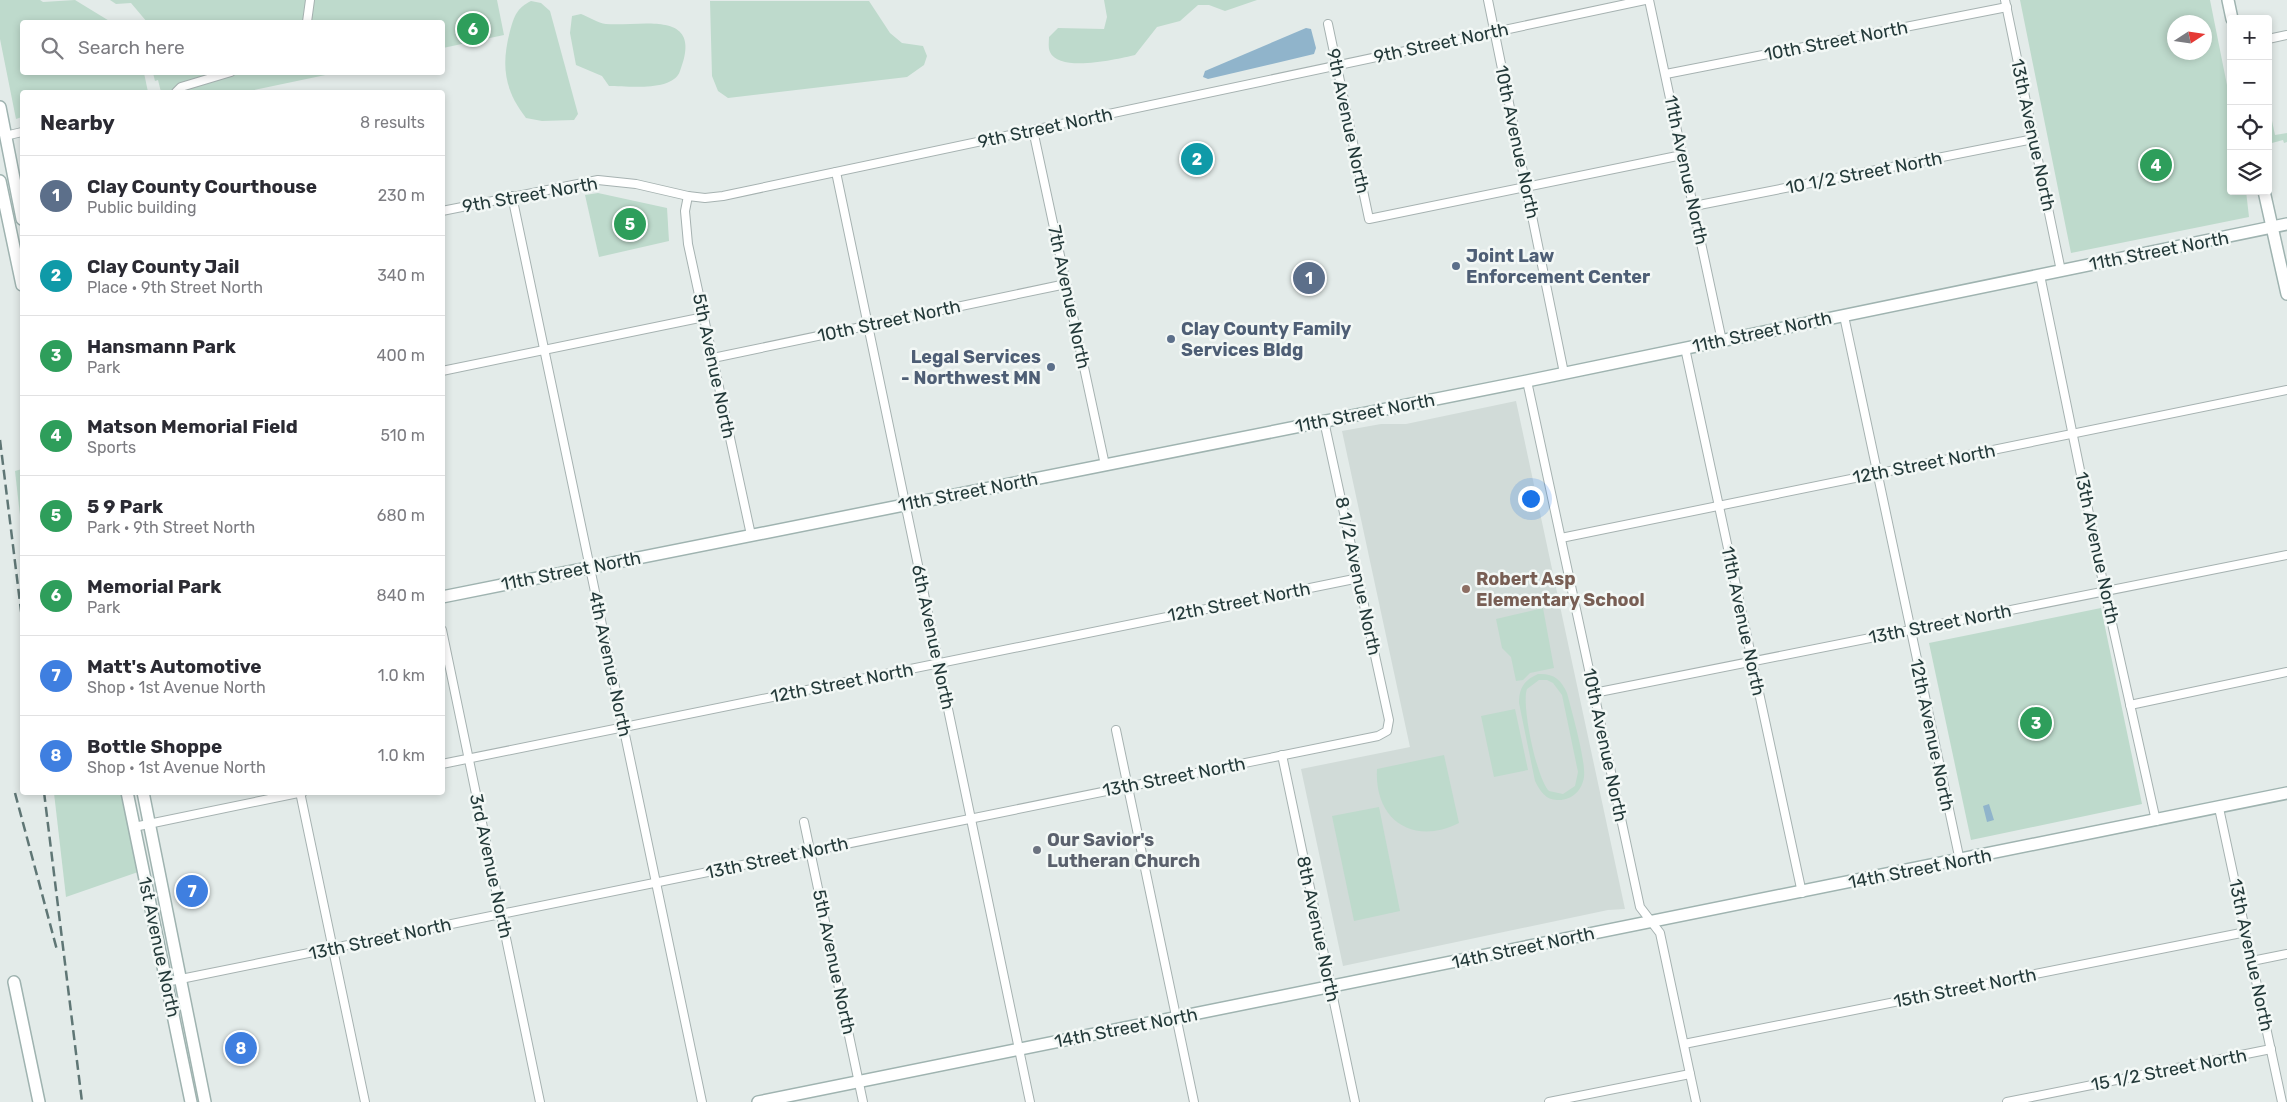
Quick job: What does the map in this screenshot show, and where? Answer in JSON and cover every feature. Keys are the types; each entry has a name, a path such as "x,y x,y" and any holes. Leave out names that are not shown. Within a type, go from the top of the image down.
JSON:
{"street":[{"path":"307,20 310,0"},
{"name":"10th Avenue North","path":"1488,0 1564,373"},
{"name":"9th Street North","path":"445,210 598,180 636,184 688,196 705,198 723,196 1645,0"},
{"name":"11th Avenue North","path":"1649,0 1722,341"},
{"path":"2228,0 2231,15"},
{"name":"10th Street North","path":"1666,74 2006,4"},
{"name":"13th Avenue North","path":"2006,4 2061,271"},
{"name":"9th Avenue North","path":"1328,24 1369,219 1526,185"},
{"path":"2272,38 2287,35"},
{"path":"178,90 181,87 221,75"},
{"path":"0,107 3,136 20,210"},
{"name":"7th Avenue North","path":"1033,130 1105,465"},
{"path":"3,136 20,132"},
{"name":"10 1/2 Street North","path":"1694,206 2034,139"},
{"path":"1526,185 1682,155"},
{"name":"6th Avenue North","path":"836,172 1030,1102"},
{"path":"0,181 20,276"},
{"path":"2265,195 2287,294"},
{"name":"4th Avenue North","path":"512,196 702,1102"},
{"name":"5th Avenue North","path":"688,196 685,210 686,228 751,535"},
{"name":"11th Street North","path":"445,595 1527,381 2287,224"},
{"name":"13th Avenue North","path":"2040,275 2105,592 2156,821"},
{"name":"10th Street North","path":"713,358 1066,284"},
{"name":"12th Avenue North","path":"1844,316 1960,861"},
{"path":"445,370 704,317"},
{"name":"11th Avenue North","path":"1685,348 1802,893"},
{"name":"10th Avenue North","path":"1527,381 1640,907 1660,933 1696,1102"},
{"name":"12th Street North","path":"1561,538 2287,390"},
{"name":"8 1/2 Avenue North","path":"1324,421 1389,720 1387,731"},
{"name":"13th Street North","path":"1594,693 2287,555"},
{"name":"12th Street North","path":"445,763 1359,578"},
{"name":"3rd Avenue North","path":"445,644 540,1102"},
{"path":"2130,705 2287,672"},
{"path":"1116,730 1194,1102"},
{"name":"13th Street North","path":"166,982 1378,736 1387,731"},
{"name":"8th Avenue North","path":"1282,755 1355,1102"},
{"name":"14th Street North","path":"758,1102 1802,893 2287,793"},
{"name":"1st Avenue North","path":"128,795 192,1102"},
{"name":"1st Avenue North","path":"144,795 206,1102"},
{"path":"134,827 291,795"},
{"path":"301,795 365,1102"},
{"name":"13th Avenue North","path":"2219,808 2282,1102"},
{"name":"5th Avenue North","path":"804,822 863,1102"},
{"name":"15th Street North","path":"1684,1044 2246,932"},
{"path":"2252,961 2287,954"},
{"path":"14,982 39,1102"},
{"name":"15 1/2 Street North","path":"2007,1102 2271,1049"},
{"path":"1549,1102 1690,1074"}],"shaded area":[{"name":"Robert Asp Elementary School","path":"1516,401 1625,909 1608,910 1343,966 1301,769 1410,747 1342,431 1381,424 1406,424"}],"green space":[{"path":"0,0 40,0 43,2 75,0 108,20 20,20 20,75 144,75 148,90 20,90 20,118 16,119 0,39"},
{"path":"110,0 497,0 504,35 445,48 445,20 145,20 131,3 116,4"},
{"path":"1104,0 1257,0 1225,11 1209,5 1198,5 1180,21 1157,27 1135,55 1090,63 1065,62 1056,58 1049,50 1049,37 1058,28 1104,29 1107,17"},
{"path":"2020,0 2210,0 2227,85 2227,195 2246,195 2249,217 2071,253"},
{"path":"531,1 541,3 550,11 578,114 574,120 542,121 526,118 509,87 505,66 510,31 517,13"},
{"path":"710,1 869,1 890,33 902,43 923,46 927,56 924,65 907,77 728,98 718,91 712,76"},
{"path":"581,14 606,24 651,24 665,25 677,29 684,38 685,51 680,71 676,78 659,85 638,87 609,86 602,76 576,65 570,33 572,16"},
{"path":"154,75 326,75 254,90 160,90 158,80 155,81"},
{"path":"2272,121 2275,135 2287,133 2287,142 2284,143 2283,140 2272,143"},
{"path":"598,193 667,208 669,241 599,257 585,195"},
{"path":"20,470 20,515 15,471"},
{"path":"1543,608 1554,668 1530,673 1523,680 1516,681 1511,657 1502,648 1496,619"},
{"path":"2101,608 2142,804 1971,840 1929,643"},
{"path":"1538,674 1556,678 1567,693 1583,760 1584,777 1578,791 1567,799 1553,800 1547,797 1535,781 1519,703 1523,685","holes":["1539,680 1547,680 1553,683 1562,695 1578,772 1575,786 1563,794 1549,791 1544,784 1535,758 1528,725 1526,710 1527,689"]},
{"path":"1515,709 1528,770 1494,777 1481,716"},
{"path":"1444,755 1459,823 1442,829 1426,831 1412,829 1400,824 1389,815 1382,802 1378,787 1377,769"},
{"path":"54,795 122,795 138,872 66,897"},
{"path":"1379,807 1400,911 1354,921 1332,816"}],"water":[{"path":"1306,28 1311,29 1316,48 1314,54 1208,79 1203,77 1205,71"},
{"path":"1989,804 1994,820 1987,822 1983,806"}],"railway":[{"path":"0,440 20,603"},
{"path":"15,793 57,950"},
{"path":"44,795 82,1102"}],"place":[{"name":"Memorial Park","path":"473,29"},
{"name":"Clay County Jail","path":"1197,159"},
{"name":"Matson Memorial Field","path":"2156,165"},
{"name":"5 9 Park","path":"630,224"},
{"name":"Joint Law Enforcement Center","path":"1456,266"},
{"name":"Clay County Courthouse","path":"1309,278"},
{"name":"Clay County Family Services Bldg","path":"1171,339"},
{"name":"Legal Services - Northwest MN","path":"1051,367"},
{"name":"Robert Asp Elementary School","path":"1466,589"},
{"name":"Hansmann Park","path":"2036,723"},
{"name":"Our Savior's Lutheran Church","path":"1037,850"},
{"name":"Matt's Automotive","path":"192,891"},
{"name":"Bottle Shoppe","path":"241,1048"}]}
